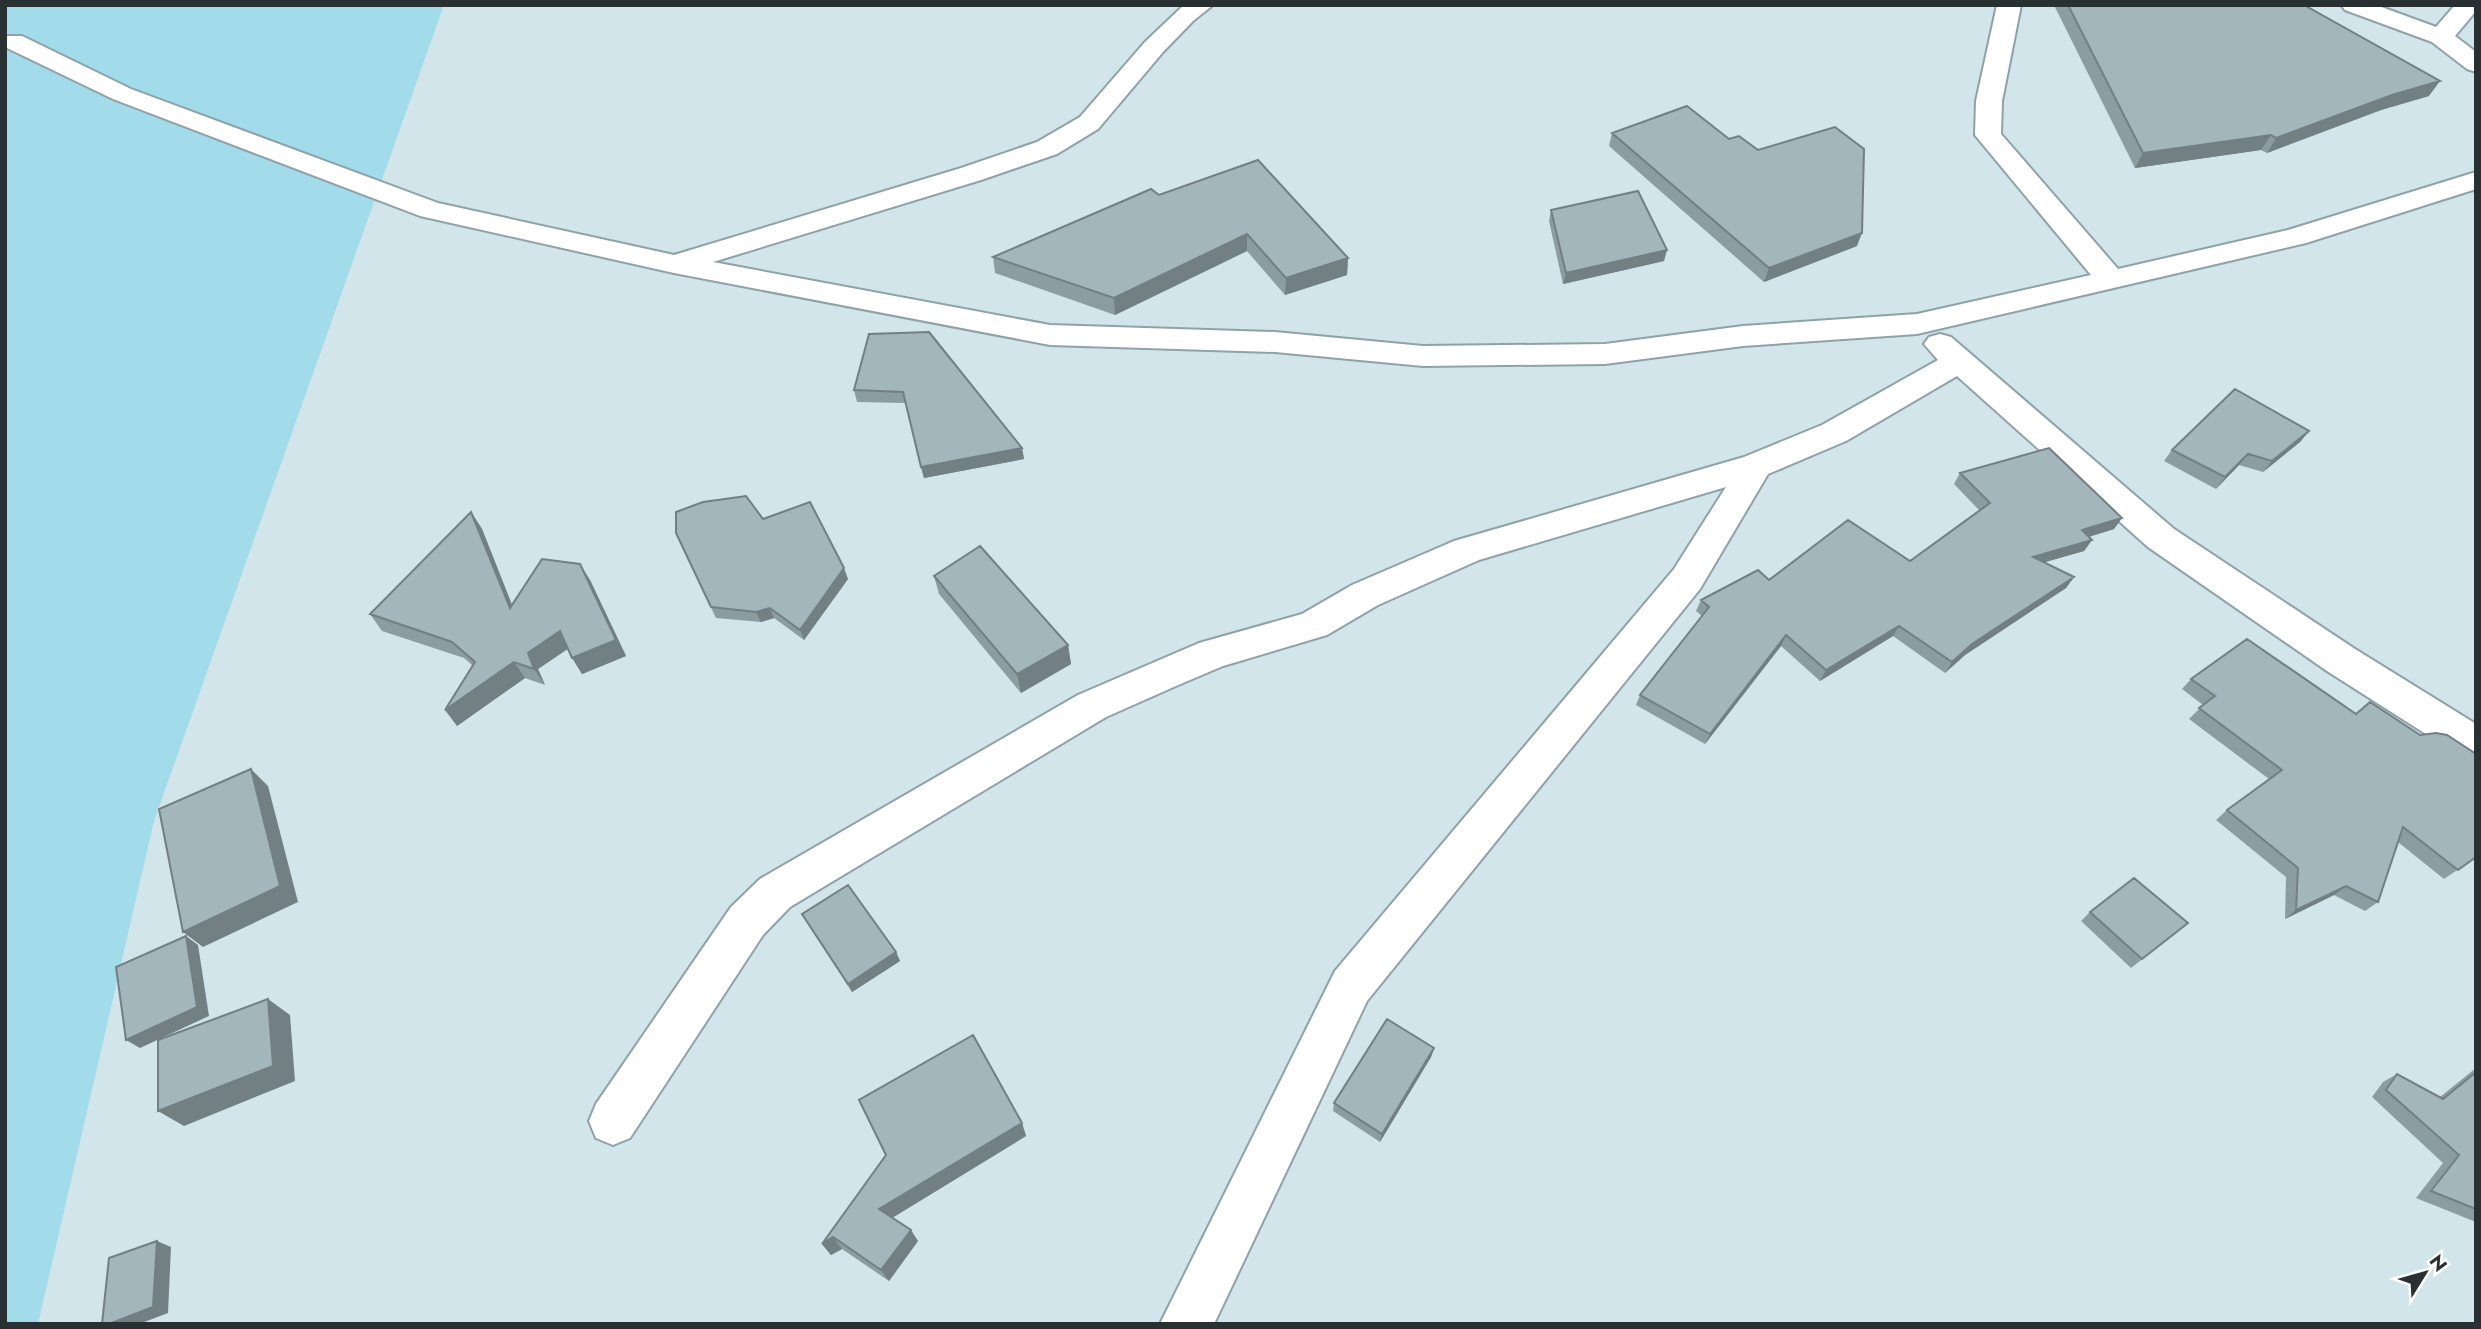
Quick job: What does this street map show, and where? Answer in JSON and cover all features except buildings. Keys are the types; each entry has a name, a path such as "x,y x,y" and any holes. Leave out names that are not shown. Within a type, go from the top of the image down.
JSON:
{"street":[{"path":"674,264 971,174 1047,148 1089,123 1154,47 1184,16 1202,5"},
{"path":"2009,5 1989,101 1988,135 2112,281"},
{"path":"2353,5 2441,37 2476,64"},
{"path":"2441,37 2468,5"},
{"path":"13,41 122,94 430,209 674,264 1049,335 1275,342 1423,356 1605,354 1743,336 1917,324 2296,237 2476,180"},
{"path":"1917,324 2161,538 2341,660 2476,744"},
{"path":"613,1121 747,920 775,893 1092,706 1213,654 1314,625 1365,595 1467,550 1756,466 1834,433 1960,361"},
{"path":"1185,1324 1350,986 1687,579 1756,466"}],"shaded area":[{"path":"5,5 444,5 154,821 38,1324 5,1324"}]}
